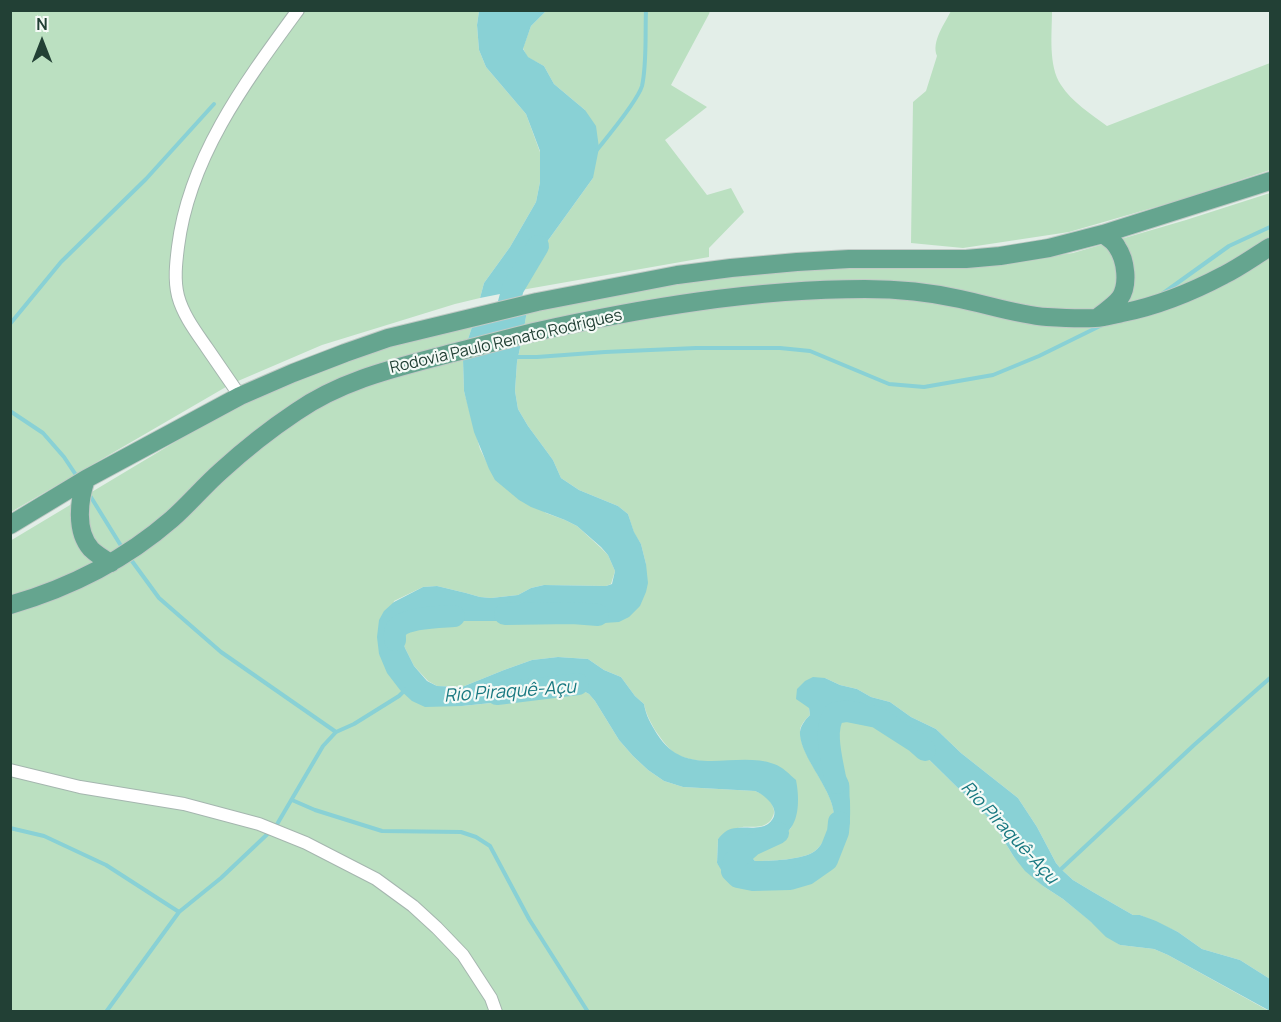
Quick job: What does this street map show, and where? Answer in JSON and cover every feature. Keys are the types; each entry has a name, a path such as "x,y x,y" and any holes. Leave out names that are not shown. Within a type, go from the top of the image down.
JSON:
{"main road":[{"name":"Rodovia Paulo Renato Rodrigues","path":"10,525 86,479 240,396 293,373 388,338 537,302 677,274 849,259 966,259 1049,248 1103,234 1270,181"},
{"path":"1096,318 1121,297 1125,283 1123,259 1118,248 1103,234"},
{"name":"Rodovia Paulo Renato Rodrigues","path":"10,605 52,591 111,563 137,546 172,518 262,436 298,410 353,381 403,366 534,332 614,316 742,296 839,289 911,291 957,298 1045,317 1096,318 1143,309 1182,294 1224,275 1270,247"},
{"path":"86,479 80,506 84,535 92,549 111,563"}],"street":[{"path":"240,396 191,325 178,296 176,266 181,225 200,165 224,120 259,64 298,10"},
{"path":"10,770 80,787 184,804 259,824 306,843 376,879 413,906 463,955 491,998 496,1011"}],"green space":[{"path":"11,11 479,11 477,25 479,50 486,67 526,114 540,152 540,182 536,202 510,247 484,283 480,298 322,345 231,384 11,512"},
{"path":"546,11 710,11 671,85 707,107 665,140 707,195 731,188 744,212 709,248 709,257 510,292 593,178 585,110 554,84 544,66 527,57 523,48 531,26"},
{"path":"951,11 1052,11 1052,59 1057,77 1071,97 1107,126 1270,63 1270,170 1180,200 1069,232 963,248 911,243 913,102 926,91 937,56 937,39"},
{"path":"1270,193 1270,979 1240,960 1202,949 1178,932 1140,915 1133,915 1073,880 1056,863 1018,798 961,753 936,729 911,717 890,702 871,697 857,689 825,678 809,708 810,715 800,730 805,751 832,804 834,817 832,829 817,849 810,854 786,859 755,861 746,851 748,846 775,843 791,828 798,800 756,761 702,761 673,752 655,730 644,704 621,677 604,670 588,659 558,657 532,660 462,687 437,686 428,681 414,666 402,637 407,625 416,619 506,621 551,610 561,611 589,622 646,564 641,544 634,533 628,514 618,506 579,490 561,478 553,460 518,409 515,391 517,362 527,311 732,274 898,264 964,269 1073,253"},
{"path":"474,321 463,360 464,391 480,449 488,465 546,513 577,526 608,555 615,571 611,584 606,586 544,585 531,588 518,595 491,598 437,586 423,587 394,601 379,654 462,706 501,702 526,690 578,688 589,694 595,701 619,740 633,756 664,781 683,787 755,791 763,795 774,809 774,814 767,824 758,827 739,827 718,839 717,863 726,874 762,875 795,870 810,865 836,845 848,829 821,736 822,731 842,714 860,709 899,730 973,801 993,823 1014,857 1043,886 1063,899 1120,945 1154,949 1168,955 1269,1011 11,1011 10,541 205,424 275,389 348,359"}],"water":[{"path":"479,11 546,11 531,26 523,49 528,57 544,66 554,84 585,110 596,126 599,148 593,178 510,292 480,298 484,283 510,247 536,202 540,182 540,151 526,114 486,67 479,50 477,25"},
{"path":"527,311 517,362 515,391 518,409 553,460 561,478 579,490 618,506 628,514 641,544 646,564 648,583 646,592 640,606 629,617 619,622 589,622 561,611 551,610 506,621 416,619 407,625 402,637 414,666 427,681 437,686 462,687 532,660 558,657 588,659 604,670 621,677 644,704 647,716 657,734 669,748 682,756 696,760 743,760 774,764 796,780 798,806 793,824 781,841 748,847 746,851 755,861 786,859 810,854 818,848 832,829 834,816 831,802 803,748 800,729 810,715 809,708 796,699 797,689 813,677 825,678 857,689 871,697 890,702 911,717 936,729 961,753 1018,798 1056,863 1073,880 1133,915 1156,921 1178,932 1202,949 1240,960 1270,979 1270,1011 1168,955 1154,949 1120,945 1106,937 1063,899 1025,871 993,823 899,730 860,709 842,714 822,731 822,738 828,751 849,783 850,822 843,838 816,862 796,870 763,875 737,875 723,873 717,863 718,839 730,829 768,824 774,814 769,800 755,791 683,787 664,781 648,770 619,740 589,694 578,688 543,688 526,690 501,702 425,707 412,701 400,690 387,673 379,654 377,637 379,620 384,611 394,602 423,587 437,586 491,598 518,595 531,588 544,585 606,586 612,584 615,571 608,555 601,547 577,526 531,507 495,480 474,432 464,391 463,360 474,321"}],"waterway":[{"path":"596,151 628,110 642,86 646,10"},
{"path":"10,324 61,262 146,179 214,104"},
{"path":"1162,294 1229,246 1270,227"},
{"name":"Rio Piraquê-Açu","path":"502,328 513,288 538,246"},
{"path":"514,357 696,348 780,348 810,351 889,384 924,387 993,375 1039,356 1102,325"},
{"path":"10,411 43,433 64,457 78,478"},
{"path":"89,494 123,549"},
{"path":"129,557 159,598 221,652 336,732"},
{"name":"Rio Piraquê-Açu","path":"505,614 598,615"},
{"name":"Rio Piraquê-Açu","path":"395,640 398,627 409,621 454,616"},
{"path":"1059,871 1194,745 1270,678"},
{"name":"Rio Piraquê-Açu","path":"497,694 578,684"},
{"path":"106,1012 179,912 221,878 276,826 323,746 336,732 354,724 399,696 406,689"},
{"name":"Rio Piraquê-Açu","path":"836,783 829,737 829,728 835,713 847,711 877,717 925,750"},
{"path":"292,800 315,810 382,831 461,832 476,837 490,846 529,919 588,1012"},
{"name":"Rio Piraquê-Açu","path":"778,833 752,845 734,861 732,871 738,877 753,880 790,879 807,874 827,860 838,832 839,822"},
{"path":"10,828 44,836 106,865 179,912"}]}
